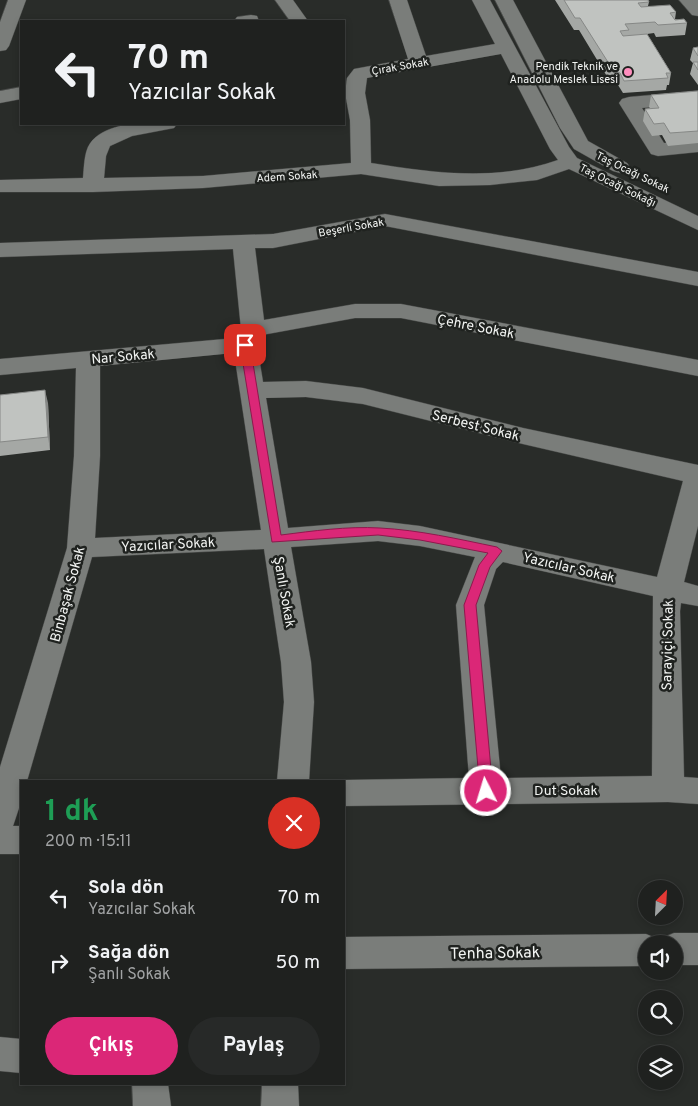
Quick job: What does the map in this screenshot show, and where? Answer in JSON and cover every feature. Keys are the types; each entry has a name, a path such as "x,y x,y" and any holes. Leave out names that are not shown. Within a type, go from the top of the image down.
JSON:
{"street":[{"path":"0,46 15,24 17,0"},
{"path":"284,0 298,20"},
{"path":"398,0 420,63"},
{"name":"Taş Ocağı Sokağı","path":"481,0 560,149 570,162 698,224"},
{"name":"Taş Ocağı Sokak","path":"504,0 570,128 581,145 603,159 698,203"},
{"path":"688,0 698,11"},
{"name":"Çırak Sokak","path":"361,168 360,120 350,82 371,70 506,48"},
{"path":"0,97 20,93"},
{"path":"698,97 629,103 658,150 698,146"},
{"path":"93,186 98,147 104,140 113,134 162,125"},
{"name":"Adem Sokak","path":"0,186 93,186 202,182 361,168 440,180 464,180 537,174 570,162"},
{"name":"Beşerli Sokak","path":"0,250 243,243 297,237 368,222 397,221 698,279"},
{"name":"Şanlı Sokak","path":"243,243 252,390 292,631 298,686 299,702 293,780"},
{"name":"Çehre Sokak","path":"249,337 355,311 401,311 698,368"},
{"name":"Nar Sokak","path":"0,367 88,360 249,337"},
{"name":"Binbaşak Sokak","path":"0,820 81,548 87,456 88,360"},
{"name":"Serbest Sokak","path":"252,390 306,389 363,396 514,434 698,474"},
{"name":"Sarayiçi Sokak","path":"683,790 666,611 668,589 698,474"},
{"name":"Yazıcılar Sokak","path":"81,548 276,539 332,533 378,531 420,536 497,551 698,596"},
{"path":"486,791 470,605 484,565 497,551"},
{"name":"Dut Sokak","path":"345,793 683,790"},
{"path":"0,840 20,840"},
{"path":"683,949 698,949"},
{"name":"Tenha Sokak","path":"345,953 638,950"},
{"path":"0,1054 20,1056"},
{"path":"150,1085 152,1106"},
{"path":"280,1085 280,1106"}],"building":[{"path":"564,0 648,0 649,2 638,3 641,7 670,5 676,12 670,13 675,20 684,19 687,23 658,25 655,22 625,24 629,30 620,31 623,36 647,34 671,73 666,73 668,78 624,81 620,73 613,70 580,18 575,18"},
{"path":"698,47 698,56 693,48"},
{"path":"693,62 698,62 698,70"},
{"path":"698,91 698,131 670,133 664,123 654,124 645,109 659,108 651,95"},
{"path":"45,390 48,437 0,442 0,395"}],"place":[{"name":"Pendik Teknik ve Anadolu Meslek Lisesi","path":"628,72"}],"route":[{"path":"245,345 276,539 332,533 378,531 420,536 497,551 484,565 470,605 486,791"}]}
